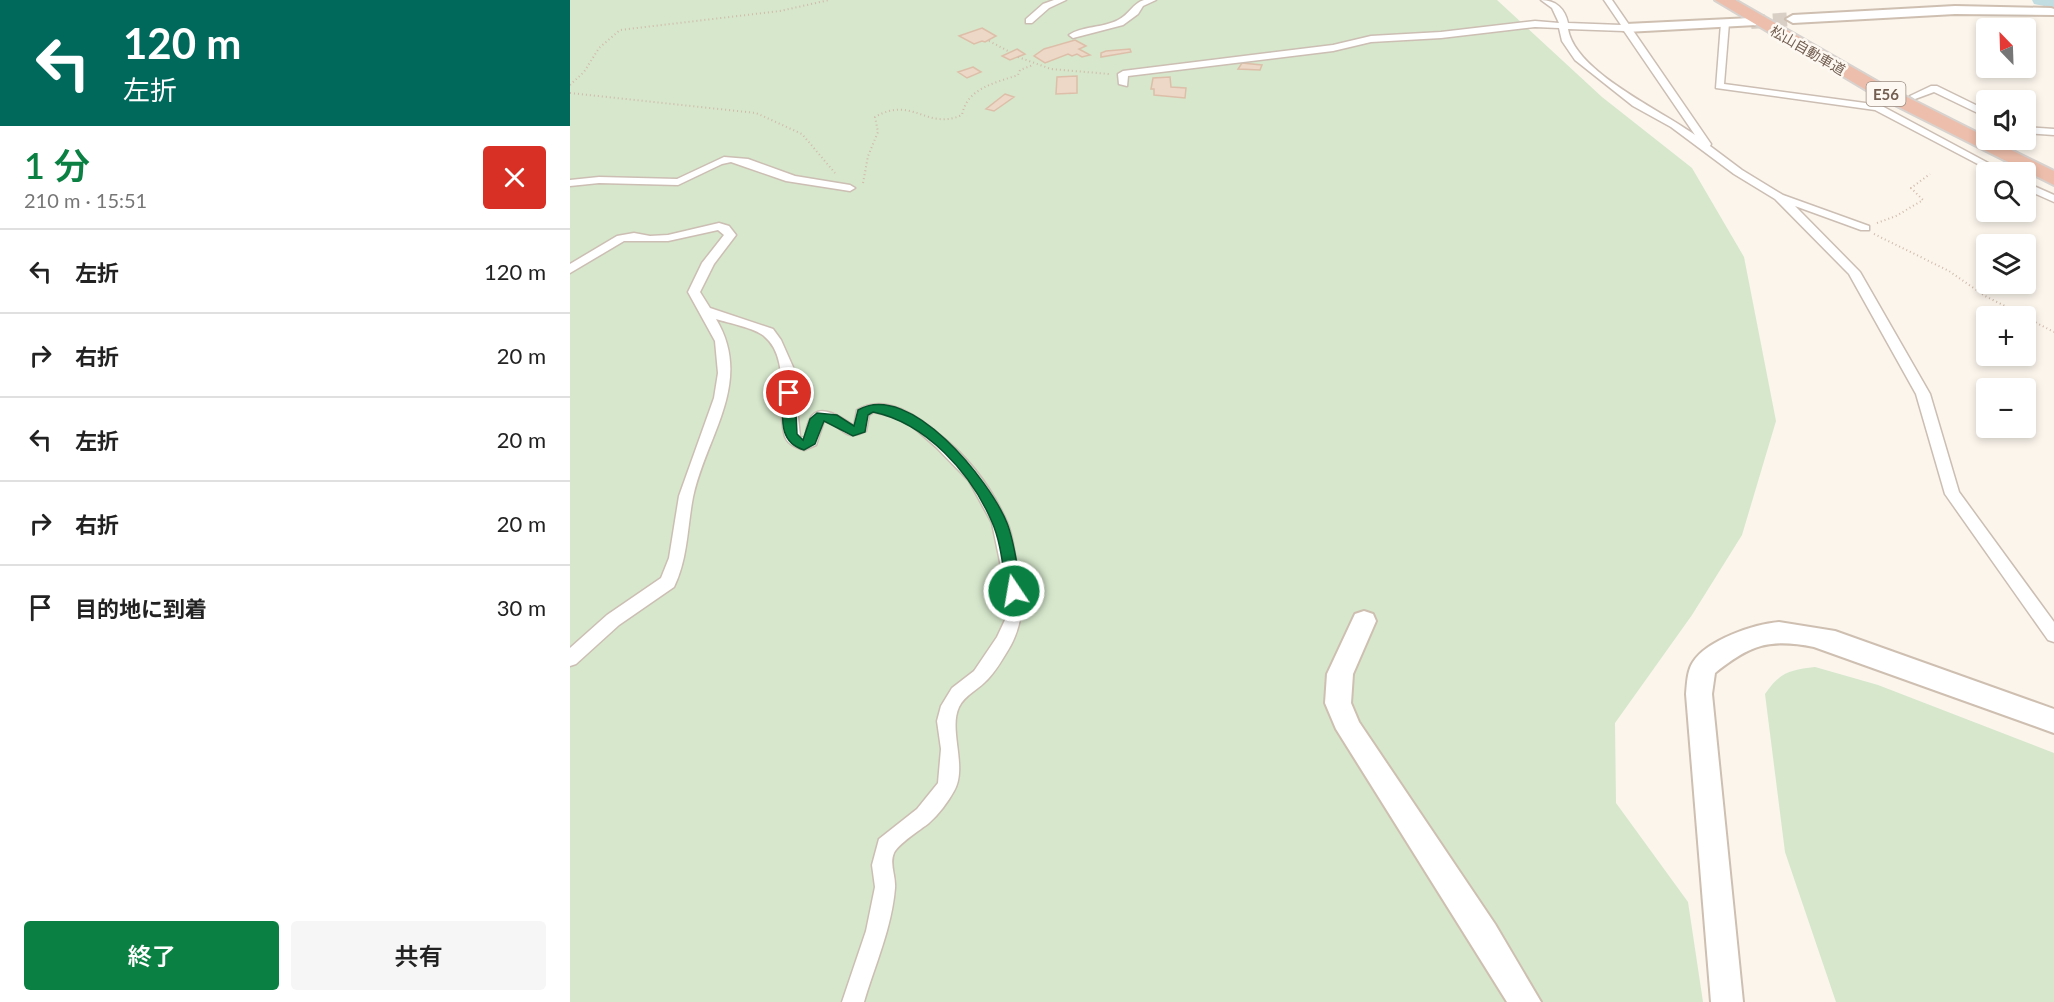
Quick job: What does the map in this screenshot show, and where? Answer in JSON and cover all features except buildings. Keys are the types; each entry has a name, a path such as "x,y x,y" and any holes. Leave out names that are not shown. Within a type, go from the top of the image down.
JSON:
{"highway":[{"name":"松山自動車道","path":"1723,0 1879,90 2054,179"},
{"name":"松山自動車道","path":"1733,0 1895,92 1976,134"},
{"name":"松山自動車道","path":"2008,150 2054,173"}],"street":[{"path":"1029,21 1046,6 1062,0"},
{"path":"1073,35 1122,24 1136,15 1140,4 1152,0"},
{"path":"1545,0 1555,6 1564,21 1562,26 1570,49 1586,65 1636,104 1675,125 1779,198 1854,272 1923,394 1952,494 2054,635"},
{"path":"1608,0 1712,153"},
{"path":"1793,19 1954,10 2053,11"},
{"path":"1123,79 1333,48 1371,39 1442,35 1535,24 1626,28 1751,22"},
{"path":"1725,24 1719,86 1877,107 1981,162"},
{"path":"1915,96 1934,88 1976,109"},
{"path":"1877,107 1894,103"},
{"path":"2036,131 2054,132"},
{"path":"570,183 600,180 678,182 687,180 712,165 730,160 744,162 774,174 811,183 850,188"},
{"path":"2036,190 2054,199"},
{"path":"1779,198 1837,216 1864,228"},
{"path":"570,269 621,238 668,238 719,226 725,228 730,235 708,263 693,292 721,341 724,373 721,398 686,496 674,566 668,582 614,620 570,659"},
{"path":"704,310 768,332 775,340 784,357 788,372 790,434 795,441 804,445 811,441 817,419 822,416 832,418 853,432 861,429 862,413 872,407 898,413 917,423 941,443 974,477 1000,523 1003,534 1014,591 1013,620 1004,641 980,676 958,693 950,706 946,721 950,749 947,786 924,815 886,846 882,865 885,886 876,931 853,1002"},
{"path":"1364,621 1340,674 1338,703 1349,729 1484,935 1525,1002"},
{"path":"1727,1002 1699,694 1703,668 1727,648 1763,632 1801,632 1835,642 2054,721"}],"path":[{"path":"570,85 584,72 599,48 620,30 780,11 829,0"},
{"path":"989,42 1010,52"},
{"path":"1018,57 1033,65 1060,72 1123,79"},
{"path":"570,93 756,113 802,134 850,188 862,185 868,156 878,132 875,117 890,109 900,108 934,120 954,120 962,116 962,105 970,96 1018,75 1020,70 1033,65"},
{"path":"1864,228 1896,216 1923,200 1911,188 1930,174"},
{"path":"1864,228 1949,271 2004,306"},
{"path":"2036,323 2054,332"}],"green space":[{"path":"570,0 1497,0 1602,97 1692,168 1744,257 1776,421 1742,535 1692,615 1615,723 1616,803 1688,902 1703,1002 570,1002"},
{"path":"1815,667 1878,685 2054,753 2054,1002 1836,1002 1785,852 1765,694 1786,673"}],"waterway":[{"path":"2041,0 2054,2"}],"tunnel":[{"path":"1751,22 1793,19"}],"route":[{"path":"789,393 790,434 795,441 804,445 811,441 817,419 822,416 832,418 853,432 861,429 862,413 872,407 898,413 917,423 941,443 974,477 1000,523 1014,591"}]}
